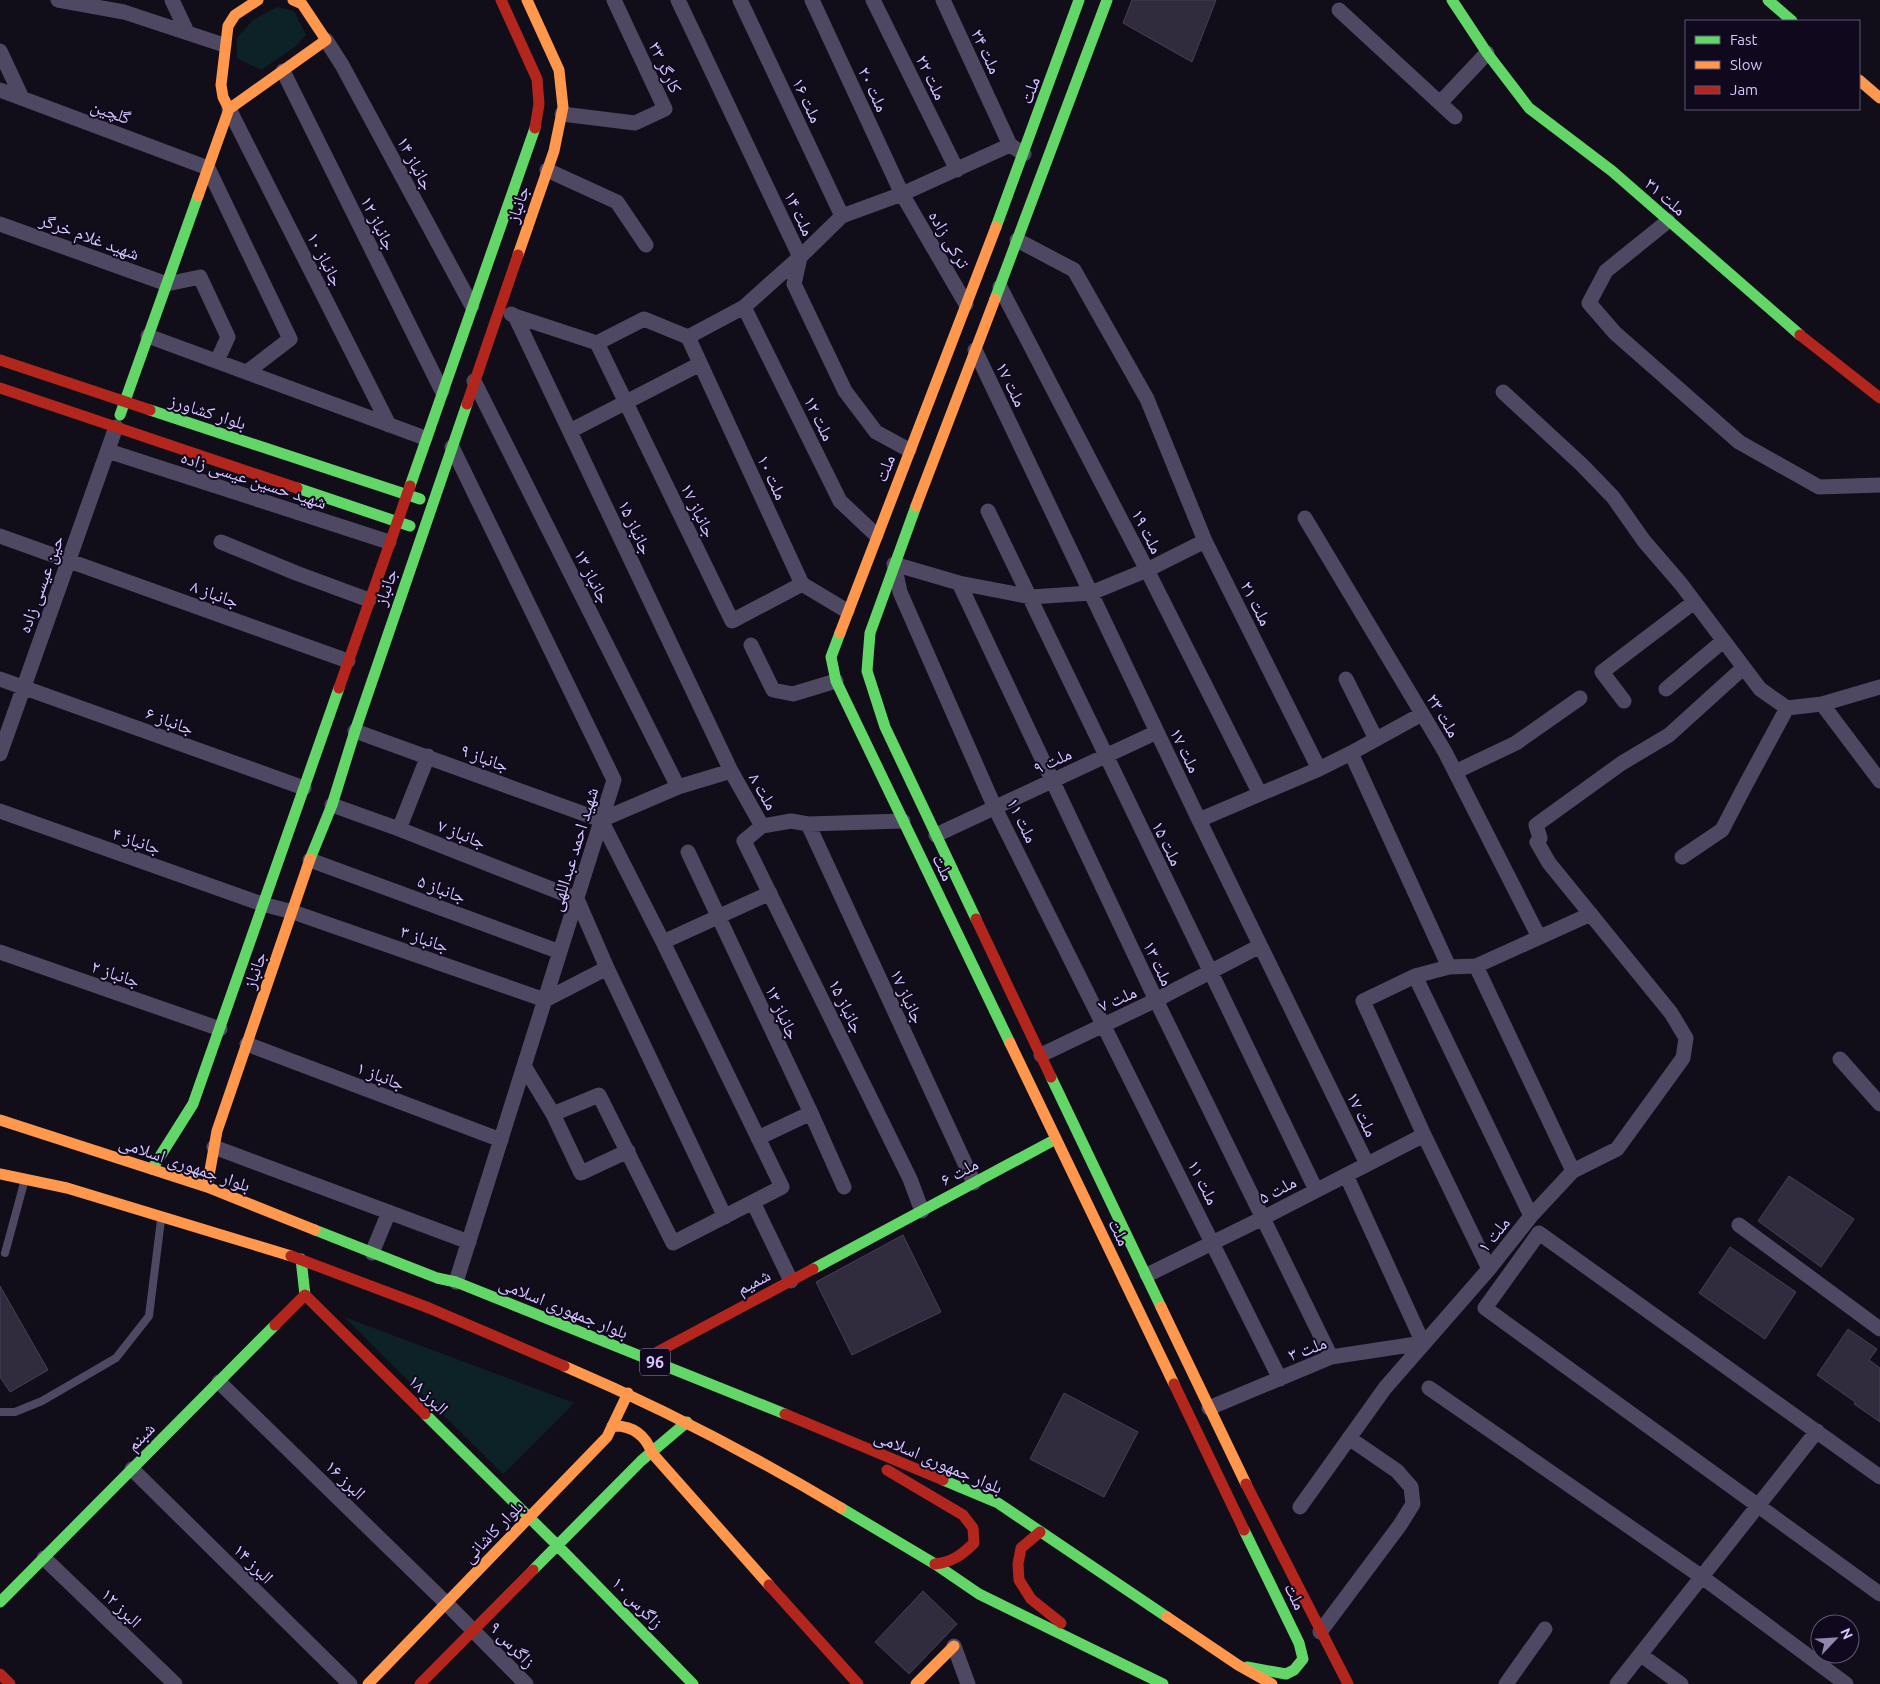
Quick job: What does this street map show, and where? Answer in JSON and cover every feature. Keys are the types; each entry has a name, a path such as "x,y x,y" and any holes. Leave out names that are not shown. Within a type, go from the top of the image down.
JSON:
{"main road":[{"path":"229,109 220,85 228,26 235,15 256,0"},
{"name":"جانباز","path":"207,1188 217,1131 310,860 332,804 355,731 547,170 542,147 539,113 540,91 537,79 501,0"},
{"name":"جانباز","path":"152,1169 193,1104 472,306 542,147 562,114 559,70 527,0"},
{"name":"ملت","path":"1080,0 1024,154 876,535 881,559 870,633 867,671 885,727 936,835 1209,1408 1320,1632 1348,1684"},
{"name":"ملت","path":"1106,0 1093,41 1048,162 975,350 881,559 847,611 831,657 836,681 1299,1643 1303,1659 1294,1670 1286,1674 1238,1665"},
{"name":"ملت ۳۱","path":"1452,0 1487,53 1529,108 1612,172 1807,341 1880,398"},
{"path":"1768,0 1791,20"},
{"path":"116,427 229,109 326,40 299,1"},
{"path":"1860,81 1880,98"},
{"path":"1024,154 1048,162"},
{"name":"بلوار کشاورز","path":"0,360 405,496 433,503"},
{"path":"0,388 424,530"},
{"name":"بلوار جمهوری اسلامی","path":"0,1120 207,1188 437,1278 456,1282 780,1412 998,1503 1238,1665 1272,1684"},
{"name":"ملت ۶","path":"877,1235 1056,1139"},
{"name":"96","path":"0,1174 67,1188 301,1259 430,1308 628,1393 777,1470 935,1564 980,1594 1163,1684"},
{"name":"شمیم","path":"646,1358 877,1235"},
{"path":"301,1259 306,1295"},
{"name":"شبنم","path":"0,1602 306,1295"},
{"name":"البرز ۱۸","path":"306,1295 557,1545"},
{"name":"بلوار کاشانی","path":"368,1684 607,1437 628,1393"},
{"path":"420,1684 641,1462 687,1422"},
{"path":"612,1426 621,1425 638,1431 649,1444 652,1453 858,1684"},
{"path":"813,1426 963,1515 973,1528 974,1543 951,1562 935,1564"},
{"path":"1040,1532 1021,1548 1018,1580 1031,1599 1094,1650"},
{"name":"زاگرس ۱۰","path":"557,1545 693,1684"},
{"path":"1299,1643 1310,1640 1320,1632"},
{"path":"916,1684 954,1646"},
{"path":"0,1674 10,1684"}],"street":[{"path":"58,0 121,6 224,45"},
{"path":"172,0 187,32"},
{"name":"کارگر ۳۳","path":"562,114 634,122 665,109 614,0"},
{"name":"ملت ۱۴","path":"678,0 800,257 794,284 845,391 876,432 909,450"},
{"name":"ملت ۱۶","path":"740,0 842,216"},
{"name":"ملت ۲۰","path":"812,0 902,194"},
{"name":"ملت ۲۲","path":"873,0 957,170"},
{"name":"ملت ۲۴","path":"943,0 1010,145"},
{"path":"1339,10 1455,117"},
{"name":"جانباز ۱۴","path":"326,40 342,65 472,306"},
{"path":"0,51 22,98"},
{"path":"1440,103 1487,53"},
{"name":"جانباز ۱۲","path":"283,71 442,391"},
{"name":"گلچین","path":"0,90 208,168"},
{"name":"جانباز ۱۰","path":"229,109 389,425"},
{"path":"499,308 515,316 597,343 644,319 688,338 744,307 842,216 902,194 1010,145 1024,154"},
{"path":"208,168 290,339 247,372"},
{"path":"547,170 617,202 646,245"},
{"name":"ترکی زاده","path":"902,194 966,304"},
{"path":"1668,221 1606,271 1589,303 1615,333 1739,442 1820,487 1880,485"},
{"name":"شهید غلام خرگر","path":"0,224 167,284"},
{"name":"ملت ۲۱","path":"1017,240 1074,270 1147,399 1205,541 1320,769"},
{"path":"167,284 200,277 228,337 217,361"},
{"name":"ملت ۱۹","path":"1000,287 1147,570 1260,794"},
{"name":"ملت ۱۲","path":"744,307 840,501 876,535"},
{"name":"جانباز ۱۵","path":"515,316 731,771"},
{"path":"148,336 425,438"},
{"name":"ملت ۱۰","path":"688,338 802,584"},
{"name":"جانباز ۱۷","path":"597,343 732,621 802,584"},
{"name":"ملت ۱۷","path":"975,350 1199,820 1367,1164"},
{"path":"570,431 700,364"},
{"name":"جانباز ۱۳","path":"474,381 678,786"},
{"path":"1503,392 1582,465 1613,497 1644,541 1681,584 1760,690 1787,708 1822,704 1880,687"},
{"name":"حین عیسی زاده","path":"0,754 116,427"},
{"name":"شهید احمد عبداللهی","path":"452,447 614,780 456,1282"},
{"name":"شهید حسین عیسی زاده","path":"108,451 389,542"},
{"name":"ملت ۱۵","path":"988,511 1316,1190"},
{"name":"ملت ۲۳","path":"1305,518 1455,772 1539,938"},
{"name":"جانباز ۸","path":"0,536 348,661"},
{"path":"881,559 959,583 1031,598 1091,593 1147,570 1205,541"},
{"path":"221,542 369,600"},
{"name":"ملت ۱۱","path":"881,559 900,592 995,808 1214,1243 1280,1379"},
{"name":"ملت ۱۳","path":"959,583 1156,1000 1331,1357"},
{"path":"802,584 847,611"},
{"path":"1624,700 1602,672 1694,602"},
{"path":"1666,689 1723,641"},
{"path":"751,645 773,690 793,694 836,681"},
{"name":"ملت ۱","path":"1300,1507 1385,1388 1489,1269 1531,1216 1573,1171 1618,1149 1683,1058 1686,1038 1671,1013 1550,863 1537,842 1540,838 1536,825 1622,763 1669,735 1744,668"},
{"name":"جانباز ۶","path":"0,679 304,788"},
{"path":"1346,679 1376,740"},
{"path":"1455,772 1516,743 1580,698"},
{"path":"1822,704 1880,781"},
{"path":"1682,857 1722,830 1787,708"},
{"path":"1199,820 1320,769 1351,754 1422,714"},
{"name":"جانباز ۹","path":"355,731 601,820"},
{"name":"ملت ۹","path":"936,835 1157,732"},
{"path":"1351,754 1449,967"},
{"path":"399,829 428,756"},
{"name":"ملت ۸","path":"601,820 678,786 731,771 762,826 791,821 808,824 903,821"},
{"name":"جانباز ۷","path":"332,804 577,899"},
{"name":"جانباز ۴","path":"0,811 262,904 292,912"},
{"path":"552,1114 600,1095 673,1243 782,1187 663,942 601,820"},
{"name":"جانباز ۱۷","path":"808,824 974,1183"},
{"name":"جانباز ۱۵","path":"762,826 744,841 910,1179 922,1210"},
{"name":"جانباز ۱۳","path":"688,852 811,1113 844,1188"},
{"name":"جانباز ۵","path":"310,860 560,952"},
{"path":"663,942 770,893"},
{"path":"577,899 607,968 725,1217"},
{"name":"جانباز ۳","path":"292,912 545,1000"},
{"path":"1489,1269 1424,1135 1363,1001 1415,976 1449,967 1476,966 1591,914"},
{"name":"ملت ۷","path":"1042,1054 1156,1000 1260,946"},
{"name":"جانباز ۲","path":"0,952 220,1029"},
{"path":"1476,966 1573,1171"},
{"path":"545,1000 607,968"},
{"path":"1415,976 1531,1216"},
{"name":"جانباز ۱","path":"247,1044 501,1140"},
{"path":"1840,1059 1880,1104"},
{"path":"524,1066 552,1114 581,1173 628,1151"},
{"path":"758,1138 811,1113"},
{"name":"ملت ۵","path":"1147,1275 1214,1243 1424,1135"},
{"path":"214,1147 469,1242"},
{"path":"1346,1174 1423,1343"},
{"path":"753,1202 791,1281"},
{"path":"372,1253 388,1212"},
{"path":"1739,1225 1880,1328"},
{"path":"1880,1477 1539,1233 1485,1308 1880,1594"},
{"name":"ملت ۳","path":"1209,1408 1331,1357 1423,1343"},
{"name":"البرز ۱۶","path":"219,1382 474,1630"},
{"path":"1429,1388 1702,1577 1846,1684"},
{"path":"1617,1684 1817,1431"},
{"path":"1320,1632 1400,1525 1413,1504 1411,1487 1397,1472 1350,1438"},
{"name":"البرز ۱۴","path":"132,1469 350,1684"},
{"name":"البرز ۱۲","path":"44,1558 175,1684"},
{"path":"1506,1684 1545,1629"},
{"name":"زاگرس ۹","path":"474,1630 526,1684"},
{"path":"954,1646 968,1684"},
{"path":"1641,1655 1681,1684"}],"lane":[{"path":"5,1253 25,1179"},
{"path":"0,1412 15,1412 42,1402 116,1358 149,1316 162,1217"}],"green space":[{"path":"277,7 294,11 306,35 296,46 261,70 237,58 237,38 253,20"},
{"path":"344,1317 574,1403 503,1474"}],"building":[{"path":"1132,0 1216,0 1192,62 1123,23"},
{"path":"1789,1176 1854,1219 1821,1267 1758,1221"},
{"path":"903,1235 941,1312 852,1355 816,1282"},
{"path":"1730,1247 1796,1292 1765,1339 1699,1293"},
{"path":"0,1286 48,1370 10,1392 0,1377"},
{"path":"1848,1329 1877,1349 1869,1360 1880,1368 1880,1422 1817,1375"},
{"path":"1064,1393 1138,1432 1104,1497 1030,1459"},
{"path":"923,1591 957,1624 909,1674 875,1642"}],"traffic: fast":[{"path":"996,227 1079,0"},
{"path":"995,299 1107,0"},
{"path":"1452,0 1487,53 1529,108 1612,171 1800,335"},
{"path":"1768,0 1791,20"},
{"path":"410,486 535,128"},
{"path":"120,415 198,196"},
{"path":"310,859 332,805 355,731 467,404"},
{"path":"150,410 420,499"},
{"path":"297,488 410,526"},
{"path":"916,506 870,633 867,671 885,727 976,919"},
{"path":"840,633 831,657 836,681 1010,1043"},
{"path":"152,1169 193,1104 339,688"},
{"path":"1051,1077 1161,1307"},
{"path":"813,1269 1056,1139"},
{"path":"315,1230 437,1278 456,1282 785,1414"},
{"path":"301,1259 305,1295"},
{"path":"0,1602 275,1325"},
{"path":"425,1414 693,1684"},
{"path":"533,1570 641,1461 687,1422"},
{"path":"943,1480 998,1503 1167,1617"},
{"path":"841,1508 935,1564 979,1594 1163,1684"},
{"path":"1244,1530 1299,1643 1303,1659 1294,1670 1286,1674 1247,1667"}],"traffic: slow":[{"path":"258,0 235,15 228,26 221,85 223,97 229,109 326,40 302,4 293,0"},
{"path":"518,255 554,151 563,107 559,70 527,0"},
{"path":"1860,81 1880,98"},
{"path":"198,196 229,109"},
{"path":"840,633 996,227"},
{"path":"916,506 995,299"},
{"path":"207,1187 217,1131 310,859"},
{"path":"1010,1043 1174,1384"},
{"path":"0,1120 207,1187 315,1230"},
{"path":"0,1174 67,1188 291,1256"},
{"path":"1161,1307 1246,1484"},
{"path":"564,1366 705,1432 841,1508"},
{"path":"368,1684 607,1437 628,1393"},
{"path":"612,1426 626,1427 642,1436 652,1453 769,1585"},
{"path":"1167,1617 1238,1665 1272,1684"},
{"path":"916,1684 954,1646"}],"traffic: jam":[{"path":"501,0 537,79 539,104 535,128"},
{"path":"467,404 518,255"},
{"path":"1800,335 1880,398"},
{"path":"0,360 150,410"},
{"path":"0,388 297,488"},
{"path":"339,688 410,486"},
{"path":"976,919 1051,1077"},
{"path":"291,1256 429,1308 564,1366"},
{"path":"646,1358 813,1269"},
{"path":"275,1325 305,1295 425,1414"},
{"path":"1174,1384 1244,1530"},
{"path":"785,1414 943,1480"},
{"path":"887,1470 963,1515 973,1528 974,1543 970,1547 952,1560 935,1564"},
{"path":"1246,1484 1348,1684"},
{"path":"1040,1532 1021,1548 1018,1564 1019,1580 1031,1599 1061,1623"},
{"path":"420,1684 533,1570"},
{"path":"769,1585 858,1684"},
{"path":"0,1674 10,1684"}]}
